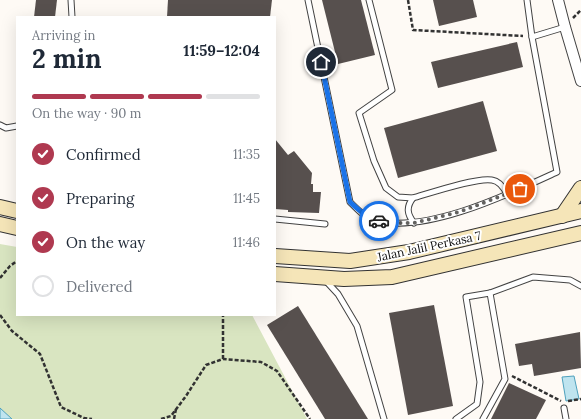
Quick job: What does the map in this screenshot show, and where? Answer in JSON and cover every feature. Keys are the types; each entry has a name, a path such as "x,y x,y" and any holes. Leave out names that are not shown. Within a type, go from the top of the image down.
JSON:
{"street":[{"path":"558,0 564,27 581,81"},
{"path":"562,216 581,188"},
{"path":"0,207 16,211"},
{"name":"Jalan Jalil Perkasa 7","path":"276,256 350,261 409,252 581,211"},
{"path":"0,224 16,228"},
{"name":"Jalan Jalil Perkasa 7","path":"276,274 344,279 392,277 579,235"}],"lane":[{"path":"72,0 72,16"},
{"path":"308,0 350,202 361,213 373,219 392,223 414,223 459,212 507,194 557,172 532,37 527,0"},
{"path":"369,0 392,90 359,113 374,161 386,188 398,197 413,198 477,181 493,180 502,185 507,194"},
{"path":"532,37 564,27"},
{"path":"0,125 6,128 16,126"},
{"path":"413,198 407,210 414,223"},
{"path":"276,220 325,224"},
{"path":"456,419 477,404 480,382 466,297 490,293 533,277 570,280 581,286"},
{"path":"323,278 338,294 357,326 384,419"},
{"path":"483,419 505,379 490,293"},
{"path":"564,408 566,419"}],"path":[{"path":"408,0 413,30 532,37"},
{"path":"0,278 10,266 16,262"},
{"path":"0,315 12,331 40,354 61,407 84,418 92,419"},
{"path":"223,316 223,359"},
{"path":"162,419 171,416 206,365 223,359 261,362 277,371 310,419"},
{"path":"503,371 564,402 581,400"},
{"path":"174,419 176,408"}],"green space":[{"path":"0,244 16,247 16,316 253,316 307,419 0,419"}],"water":[{"path":"574,376 579,399 566,401 562,377"},
{"path":"0,408 12,419 0,419"}],"building":[{"path":"36,0 57,0 55,16 34,16"},
{"path":"168,0 272,0 270,16 167,16"},
{"path":"322,0 361,0 375,55 338,64"},
{"path":"433,0 473,0 477,17 439,26"},
{"path":"517,42 523,67 438,88 431,62"},
{"path":"483,101 497,151 398,178 384,128"},
{"path":"276,140 288,155 294,151 312,173 311,184 313,184 313,192 321,192 319,213 288,212 288,210 276,209"},
{"path":"434,305 453,406 408,415 389,313"},
{"path":"298,306 368,419 325,419 267,325"},
{"path":"580,332 581,368 534,376 532,364 519,366 515,344"},
{"path":"509,383 546,400 536,419 491,419"}],"way so far":[{"path":"379,221 392,223 414,223 459,212 520,189"}],"route":[{"path":"321,62 350,202 361,213 379,221"}]}
